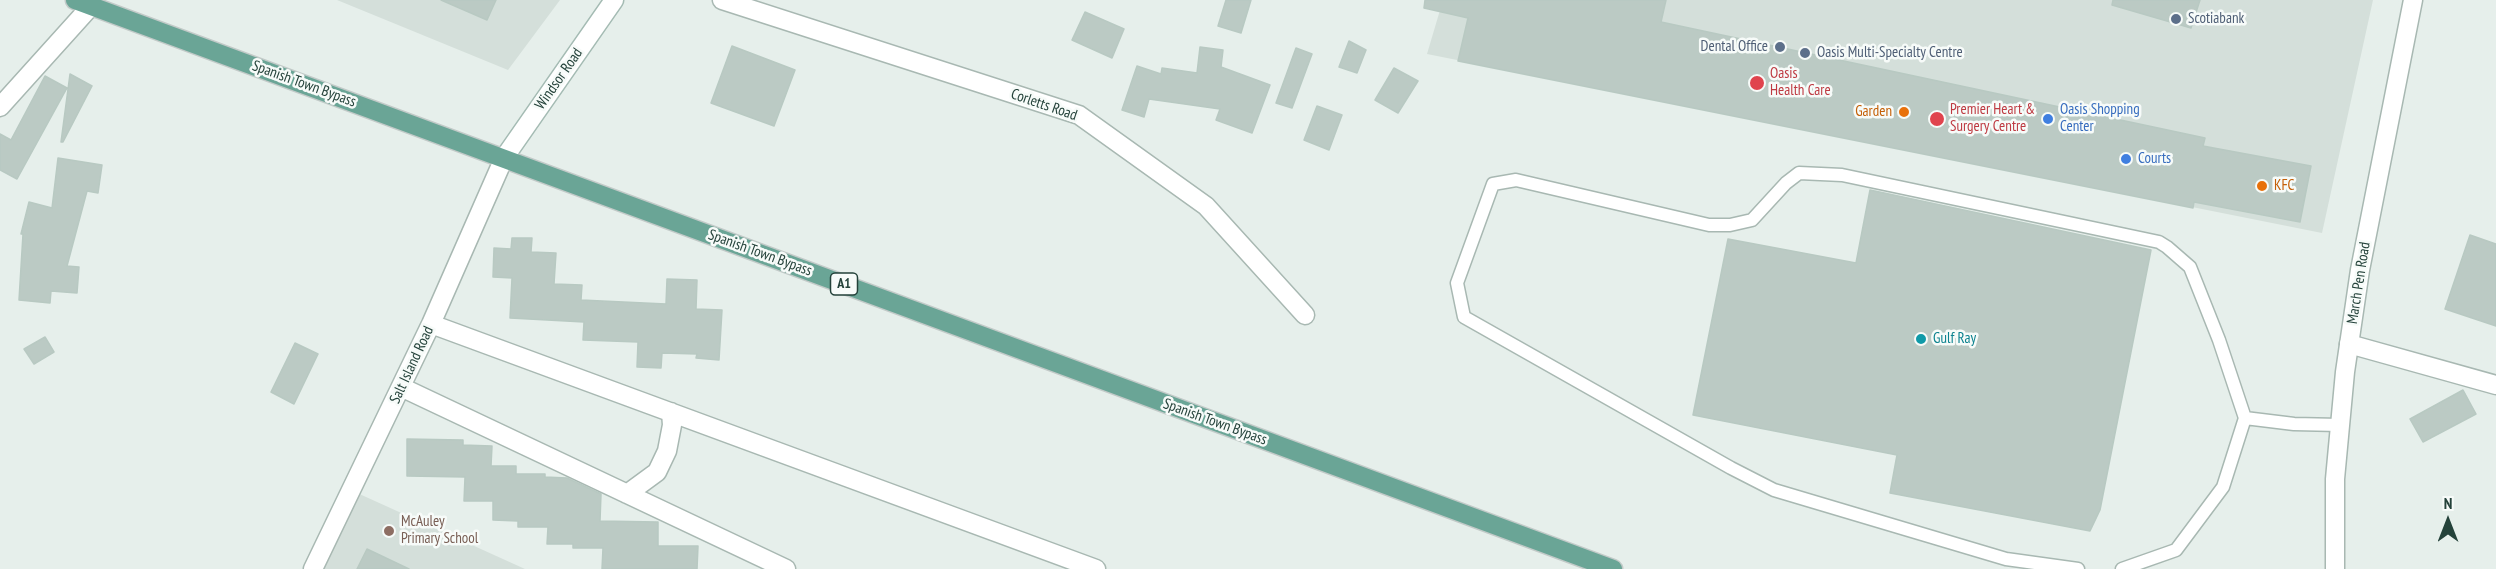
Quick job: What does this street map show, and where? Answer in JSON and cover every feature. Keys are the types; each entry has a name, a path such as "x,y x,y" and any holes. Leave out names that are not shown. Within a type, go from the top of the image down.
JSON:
{"main road":[{"name":"Spanish Town Bypass","path":"83,3 1613,569"}],"street":[{"name":"Windsor Road","path":"504,158 614,0"},
{"name":"Corletts Road","path":"722,0 1079,115 1206,206 1305,315"},
{"name":"March Pen Road","path":"2335,569 2335,479 2349,344 2360,270 2413,0"},
{"path":"0,107 83,3"},
{"name":"Salt Island Road","path":"313,569 402,387 504,158"},
{"path":"431,324 1096,569"},
{"path":"2349,344 2496,385"},
{"path":"402,387 786,569"},
{"path":"627,494 657,472 667,451 672,425 671,412"}],"lane":[{"path":"2078,569 2006,559 1774,490 1464,317 1457,283 1493,184 1516,180 1709,225 1730,225 1752,220 1785,183 1799,173 1842,174 2159,242 2190,267 2219,340 2245,418 2223,487 2176,550 2122,569"},
{"path":"2245,418 2294,424 2340,425"}],"shaded area":[{"path":"337,0 560,0 508,70"},
{"name":"Oasis Shopping Center","path":"1443,0 2373,0 2322,233 1427,54"},
{"name":"McAuley Primary School","path":"355,492 525,569 320,569"}],"building":[{"path":"441,0 496,0 487,20"},
{"path":"1226,0 1251,0 1241,33 1218,26"},
{"path":"1425,0 1666,0 1661,22 2205,138 2203,146 2311,166 2300,222 2194,202 2193,208 1458,61 1468,18 1424,8"},
{"name":"Scotiabank","path":"2113,0 2200,0 2191,28 2112,5"},
{"path":"1085,12 1124,29 1112,58 1072,40"},
{"path":"1349,41 1366,50 1357,73 1339,67"},
{"path":"732,46 795,70 774,126 711,103"},
{"path":"1200,47 1223,50 1221,67 1270,85 1252,133 1216,120 1220,109 1149,99 1144,117 1122,110 1137,66 1161,74 1162,68 1197,73"},
{"path":"1296,48 1312,54 1292,108 1276,103"},
{"path":"1394,68 1418,81 1398,113 1375,100"},
{"path":"70,74 92,86 61,142"},
{"path":"45,76 67,88 17,179 0,170 0,134 11,140"},
{"path":"1317,106 1342,115 1329,150 1304,140"},
{"path":"58,158 102,165 98,193 87,191 67,266 79,267 77,293 51,291 50,303 19,300 23,234 21,234 29,202 52,208"},
{"name":"Gulf Ray","path":"1870,190 2151,250 2100,510 2090,531 1890,493 1897,455 1693,415 1728,239 1856,263"},
{"path":"2470,235 2496,244 2496,326 2445,309"},
{"path":"512,238 532,238 531,252 556,253 554,284 582,285 581,300 666,304 667,279 697,280 696,309 722,310 719,360 696,358 697,354 662,353 661,368 637,367 638,342 583,340 584,322 510,318 512,278 493,277 494,248 511,249"},
{"path":"45,337 54,352 34,364 24,349"},
{"path":"295,343 318,354 294,404 271,392"},
{"path":"2463,390 2476,414 2423,442 2410,419"},
{"path":"407,439 463,440 463,445 492,446 491,466 516,466 516,474 545,474 545,477 567,478 601,494 600,521 658,522 658,546 698,546 697,569 602,569 603,548 573,548 573,544 547,544 548,527 518,527 518,521 493,520 493,501 464,501 465,477 407,476"},
{"path":"367,549 409,569 357,569"}],"place":[{"name":"Scotiabank","path":"2176,19"},
{"name":"Dental Office","path":"1780,47"},
{"name":"Oasis Multi-Specialty Centre","path":"1805,53"},
{"name":"Oasis Health Care","path":"1757,83"},
{"name":"Garden","path":"1904,112"},
{"name":"Premier Heart & Surgery Centre","path":"1937,119"},
{"name":"Oasis Shopping Center","path":"2048,119"},
{"name":"Courts","path":"2126,159"},
{"name":"KFC","path":"2262,186"},
{"name":"Gulf Ray","path":"1921,339"},
{"name":"McAuley Primary School","path":"389,531"}]}
